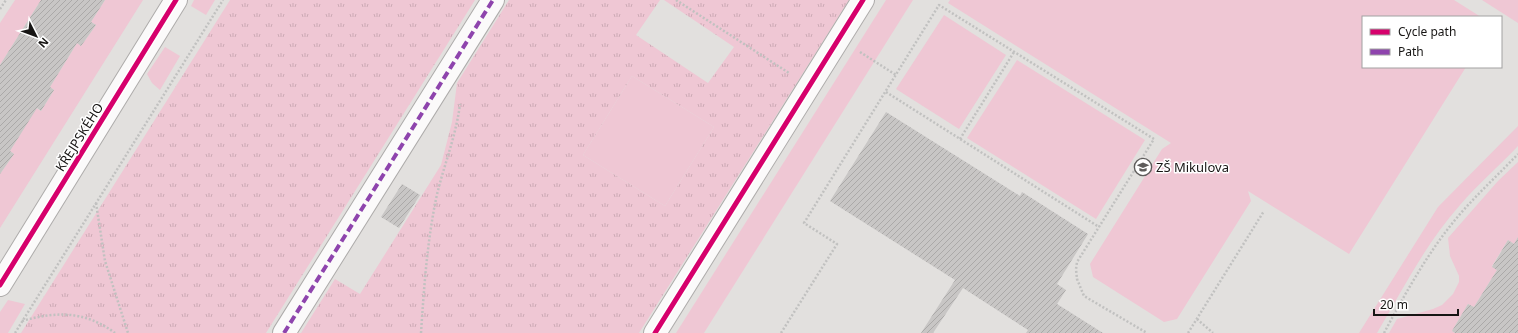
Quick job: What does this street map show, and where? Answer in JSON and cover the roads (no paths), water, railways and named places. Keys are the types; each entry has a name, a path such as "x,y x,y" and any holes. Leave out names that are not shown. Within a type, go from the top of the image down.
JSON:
{"street":[{"name":"KŘEJPSKÉHO","path":"0,285 176,0"},
{"path":"284,333 493,0"},
{"path":"655,333 863,0"}],"place":[{"name":"ZŠ Mikulova","path":"1143,167"}]}
